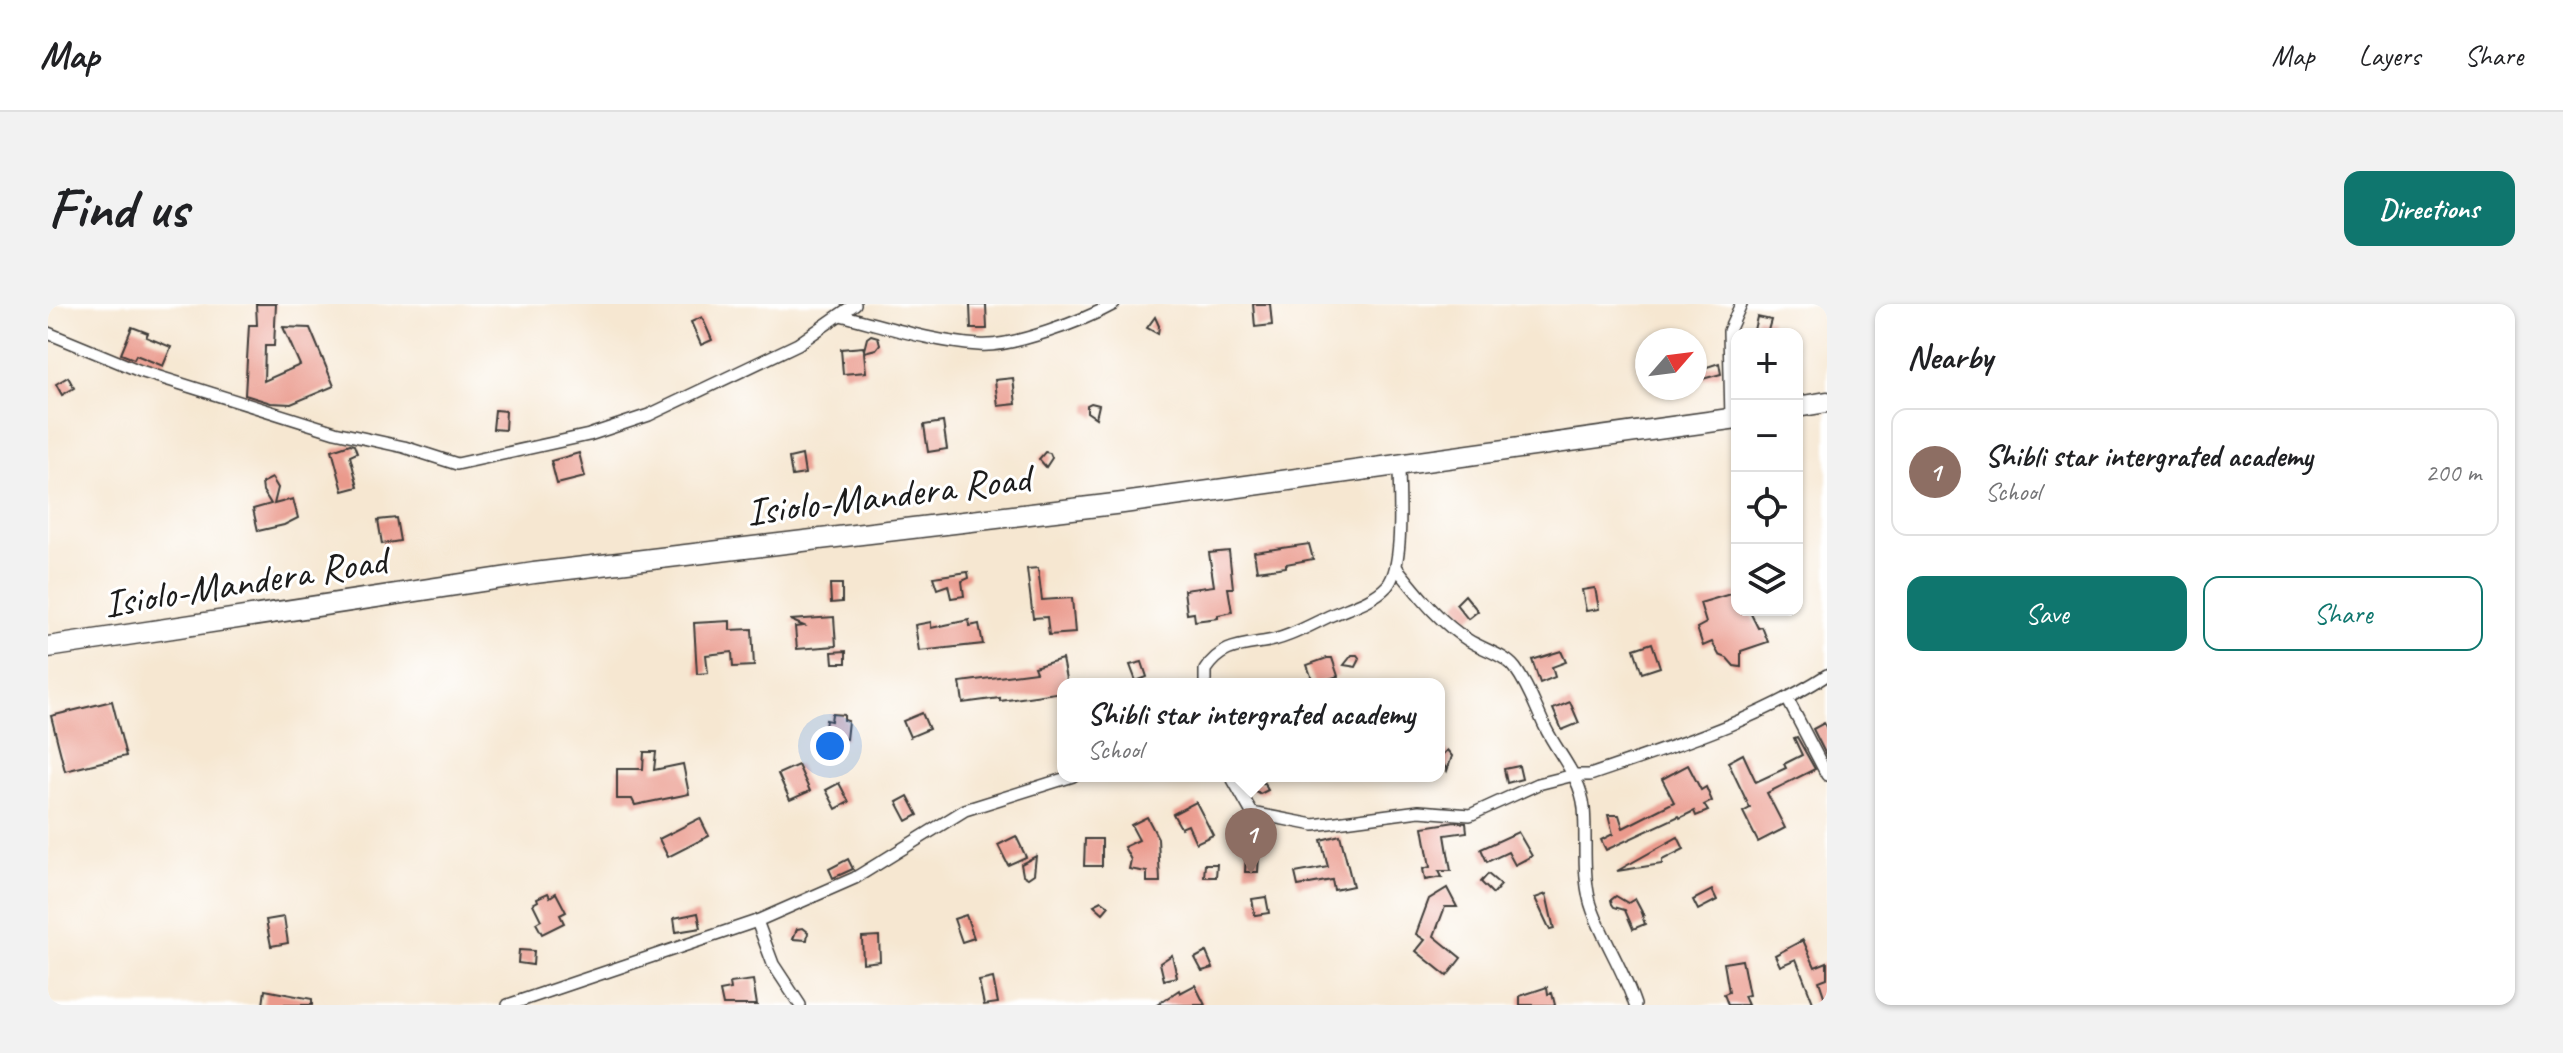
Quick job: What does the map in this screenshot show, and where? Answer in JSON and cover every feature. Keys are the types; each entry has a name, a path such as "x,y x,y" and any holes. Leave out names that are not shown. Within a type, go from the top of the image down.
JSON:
{"highway":[{"path":"1803,406 1827,402"},
{"name":"Isiolo-Mandera Road","path":"48,647 534,573 1123,503 1731,418"}],"street":[{"path":"48,333 140,371 335,432 404,447 457,464 589,435 649,415 798,344 855,304"},
{"path":"840,315 981,346 1039,335 1114,304"},
{"path":"1733,400 1729,331 1741,304"},
{"path":"1205,678 1205,670 1221,651 1286,635 1372,597 1388,585 1396,567 1399,465"},
{"path":"1396,567 1428,606 1467,639 1512,664 1533,695 1545,727 1574,775 1584,805 1592,910 1627,981 1635,1005"},
{"path":"1234,782 1252,813 1314,825 1419,811 1470,815 1538,784 1574,775 1590,775 1677,745 1788,700 1827,675"},
{"path":"1788,700 1827,775"},
{"path":"508,1005 757,921 855,878 965,810 1057,781"},
{"path":"757,921 773,964 800,1005"}],"building":[{"path":"256,304 276,304 274,346 265,346 264,381 300,365 283,327 310,328 334,386 291,404 271,403 245,395 249,325 257,325"},
{"path":"1253,304 1270,304 1272,325 1255,327"},
{"path":"970,305 986,305 987,329 971,329"},
{"path":"702,317 712,340 701,345 691,322"},
{"path":"1155,317 1159,326 1158,334 1147,328"},
{"path":"1757,317 1771,320 1769,328 1754,328"},
{"path":"132,327 148,333 146,337 171,347 163,366 136,355 134,359 121,354"},
{"path":"871,335 878,337 880,344 876,349 864,352 866,372 843,374 841,349 863,347 864,350"},
{"path":"1719,363 1721,374 1707,378 1707,367"},
{"path":"68,377 74,388 62,395 56,384"},
{"path":"1013,378 1016,404 998,406 995,380"},
{"path":"1087,405 1099,405 1096,418 1087,412"},
{"path":"495,410 506,411 505,430 493,429"},
{"path":"943,422 947,449 928,452 924,425"},
{"path":"354,445 357,453 350,456 358,487 343,491 332,450"},
{"path":"1045,452 1050,453 1052,458 1046,467 1039,459"},
{"path":"579,453 585,477 557,484 551,461"},
{"path":"802,455 805,474 792,476 789,458"},
{"path":"272,478 278,488 274,504 293,499 298,518 258,531 253,509 271,504 262,483"},
{"path":"396,518 400,541 382,544 378,520"},
{"path":"1309,544 1313,559 1257,571 1254,552"},
{"path":"1229,551 1233,588 1228,588 1232,612 1218,615 1218,618 1195,621 1194,613 1187,614 1184,590 1214,586 1209,553"},
{"path":"1038,568 1042,600 1072,598 1075,633 1049,635 1047,617 1033,618 1027,569"},
{"path":"968,572 969,578 962,581 964,596 951,598 948,585 937,589 933,577"},
{"path":"830,584 842,584 842,602 831,603"},
{"path":"1595,588 1599,609 1586,611 1582,590"},
{"path":"1731,594 1731,616 1752,616 1758,628 1762,627 1768,642 1741,651 1741,667 1734,666 1719,655 1712,642 1703,646 1697,628 1706,623 1700,603"},
{"path":"1465,595 1478,611 1468,619 1456,604"},
{"path":"834,617 836,646 797,649 795,627 804,626 790,620"},
{"path":"969,620 970,626 979,624 983,644 919,651 915,625 931,622 931,628"},
{"path":"730,621 730,630 752,629 754,666 733,667 732,652 706,655 708,673 697,674 694,623"},
{"path":"1652,643 1660,667 1642,673 1634,649"},
{"path":"846,651 846,663 833,663 832,652"},
{"path":"1561,651 1566,662 1552,667 1555,677 1540,683 1532,660"},
{"path":"1352,655 1360,659 1356,667 1344,665"},
{"path":"1332,658 1338,676 1312,678 1307,665"},
{"path":"1062,659 1066,678 1057,678 1057,693 963,703 960,682 1036,672 1034,667"},
{"path":"1142,662 1147,677 1135,678 1130,665"},
{"path":"112,701 126,756 65,771 51,716"},
{"path":"1570,702 1579,723 1562,730 1553,709"},
{"path":"922,713 929,729 910,737 903,721"},
{"path":"832,714 844,715 844,720 848,721 846,739 824,736 826,720 831,721"},
{"path":"1824,723 1827,729 1827,757 1813,729"},
{"path":"1797,737 1815,769 1767,793 1785,828 1758,842 1743,812 1750,808 1728,762 1743,754 1756,782 1786,768 1784,764 1802,755 1794,738"},
{"path":"1447,750 1452,756 1447,771 1445,767"},
{"path":"644,752 656,752 654,770 683,764 689,794 635,805 632,799 617,799 617,769 643,769"},
{"path":"798,765 810,791 790,800 778,774"},
{"path":"1688,765 1701,790 1706,787 1712,801 1704,805 1708,811 1696,816 1694,811 1679,816 1606,850 1601,840 1613,834 1608,815 1619,815 1623,828 1674,802 1662,779"},
{"path":"1519,766 1522,779 1507,783 1504,769"},
{"path":"1244,782 1264,783 1268,790 1260,794 1247,787"},
{"path":"839,783 849,802 836,809 826,790"},
{"path":"908,796 918,815 907,821 897,802"},
{"path":"1196,802 1213,835 1196,843 1188,825 1181,828 1173,814"},
{"path":"1147,817 1158,838 1160,882 1147,882 1147,872 1129,869 1131,860 1124,847 1139,840 1131,825"},
{"path":"700,818 709,836 668,857 659,839"},
{"path":"1466,823 1467,832 1445,835 1451,871 1439,871 1442,877 1425,880 1423,869 1430,867 1423,827"},
{"path":"1518,832 1532,856 1515,865 1508,852 1487,862 1481,849"},
{"path":"1340,835 1353,886 1334,890 1332,880 1298,886 1295,873 1328,867 1321,840"},
{"path":"1016,836 1026,857 1008,865 998,845"},
{"path":"1678,837 1684,849 1662,860 1662,864 1617,871"},
{"path":"1247,838 1260,838 1258,872 1245,872"},
{"path":"1085,839 1102,839 1102,866 1084,866"},
{"path":"1036,856 1034,874 1028,878 1023,875 1021,864"},
{"path":"848,859 853,869 833,878 829,869"},
{"path":"1205,864 1217,864 1216,877 1204,877"},
{"path":"1488,874 1501,885 1493,894 1481,882"},
{"path":"1447,888 1457,907 1445,907 1434,936 1461,958 1447,976 1416,951 1425,940 1416,934 1429,899"},
{"path":"1712,890 1717,900 1698,910 1693,900"},
{"path":"548,893 550,897 556,893 566,912 560,915 564,923 542,934 536,923 541,920 533,904 538,901 537,898"},
{"path":"1546,894 1554,929 1550,930 1535,898"},
{"path":"1616,896 1628,903 1635,899 1645,924 1633,929 1625,910 1612,904 1611,900"},
{"path":"1266,897 1269,913 1255,915 1252,899"},
{"path":"1102,901 1109,906 1103,913 1094,905"},
{"path":"698,913 701,928 676,932 674,918"},
{"path":"966,915 974,938 962,942 954,919"},
{"path":"284,917 288,943 271,946 266,920"},
{"path":"803,928 808,932 807,940 793,939 797,929"},
{"path":"879,936 880,961 863,963 862,937"},
{"path":"1803,940 1815,967 1827,962 1827,978 1819,981 1827,1005 1814,1005 1796,959 1780,966 1775,955"},
{"path":"519,950 534,951 533,965 518,963"},
{"path":"1206,952 1213,968 1202,971 1195,958"},
{"path":"1172,955 1177,977 1164,980 1160,963"},
{"path":"1742,960 1749,995 1744,996 1748,1005 1728,1005 1724,994 1729,992 1724,963"},
{"path":"993,978 998,1003 984,1005 979,981"},
{"path":"753,980 757,1005 723,1005 720,991 731,989 730,983"},
{"path":"1195,985 1205,1005 1157,1005 1179,990 1180,993"},
{"path":"1547,987 1555,1005 1520,1005 1520,996"},
{"path":"265,990 312,999 312,1005 263,1005"}],"place":[{"name":"Shibli star intergrated academy","path":"1251,874"}]}
